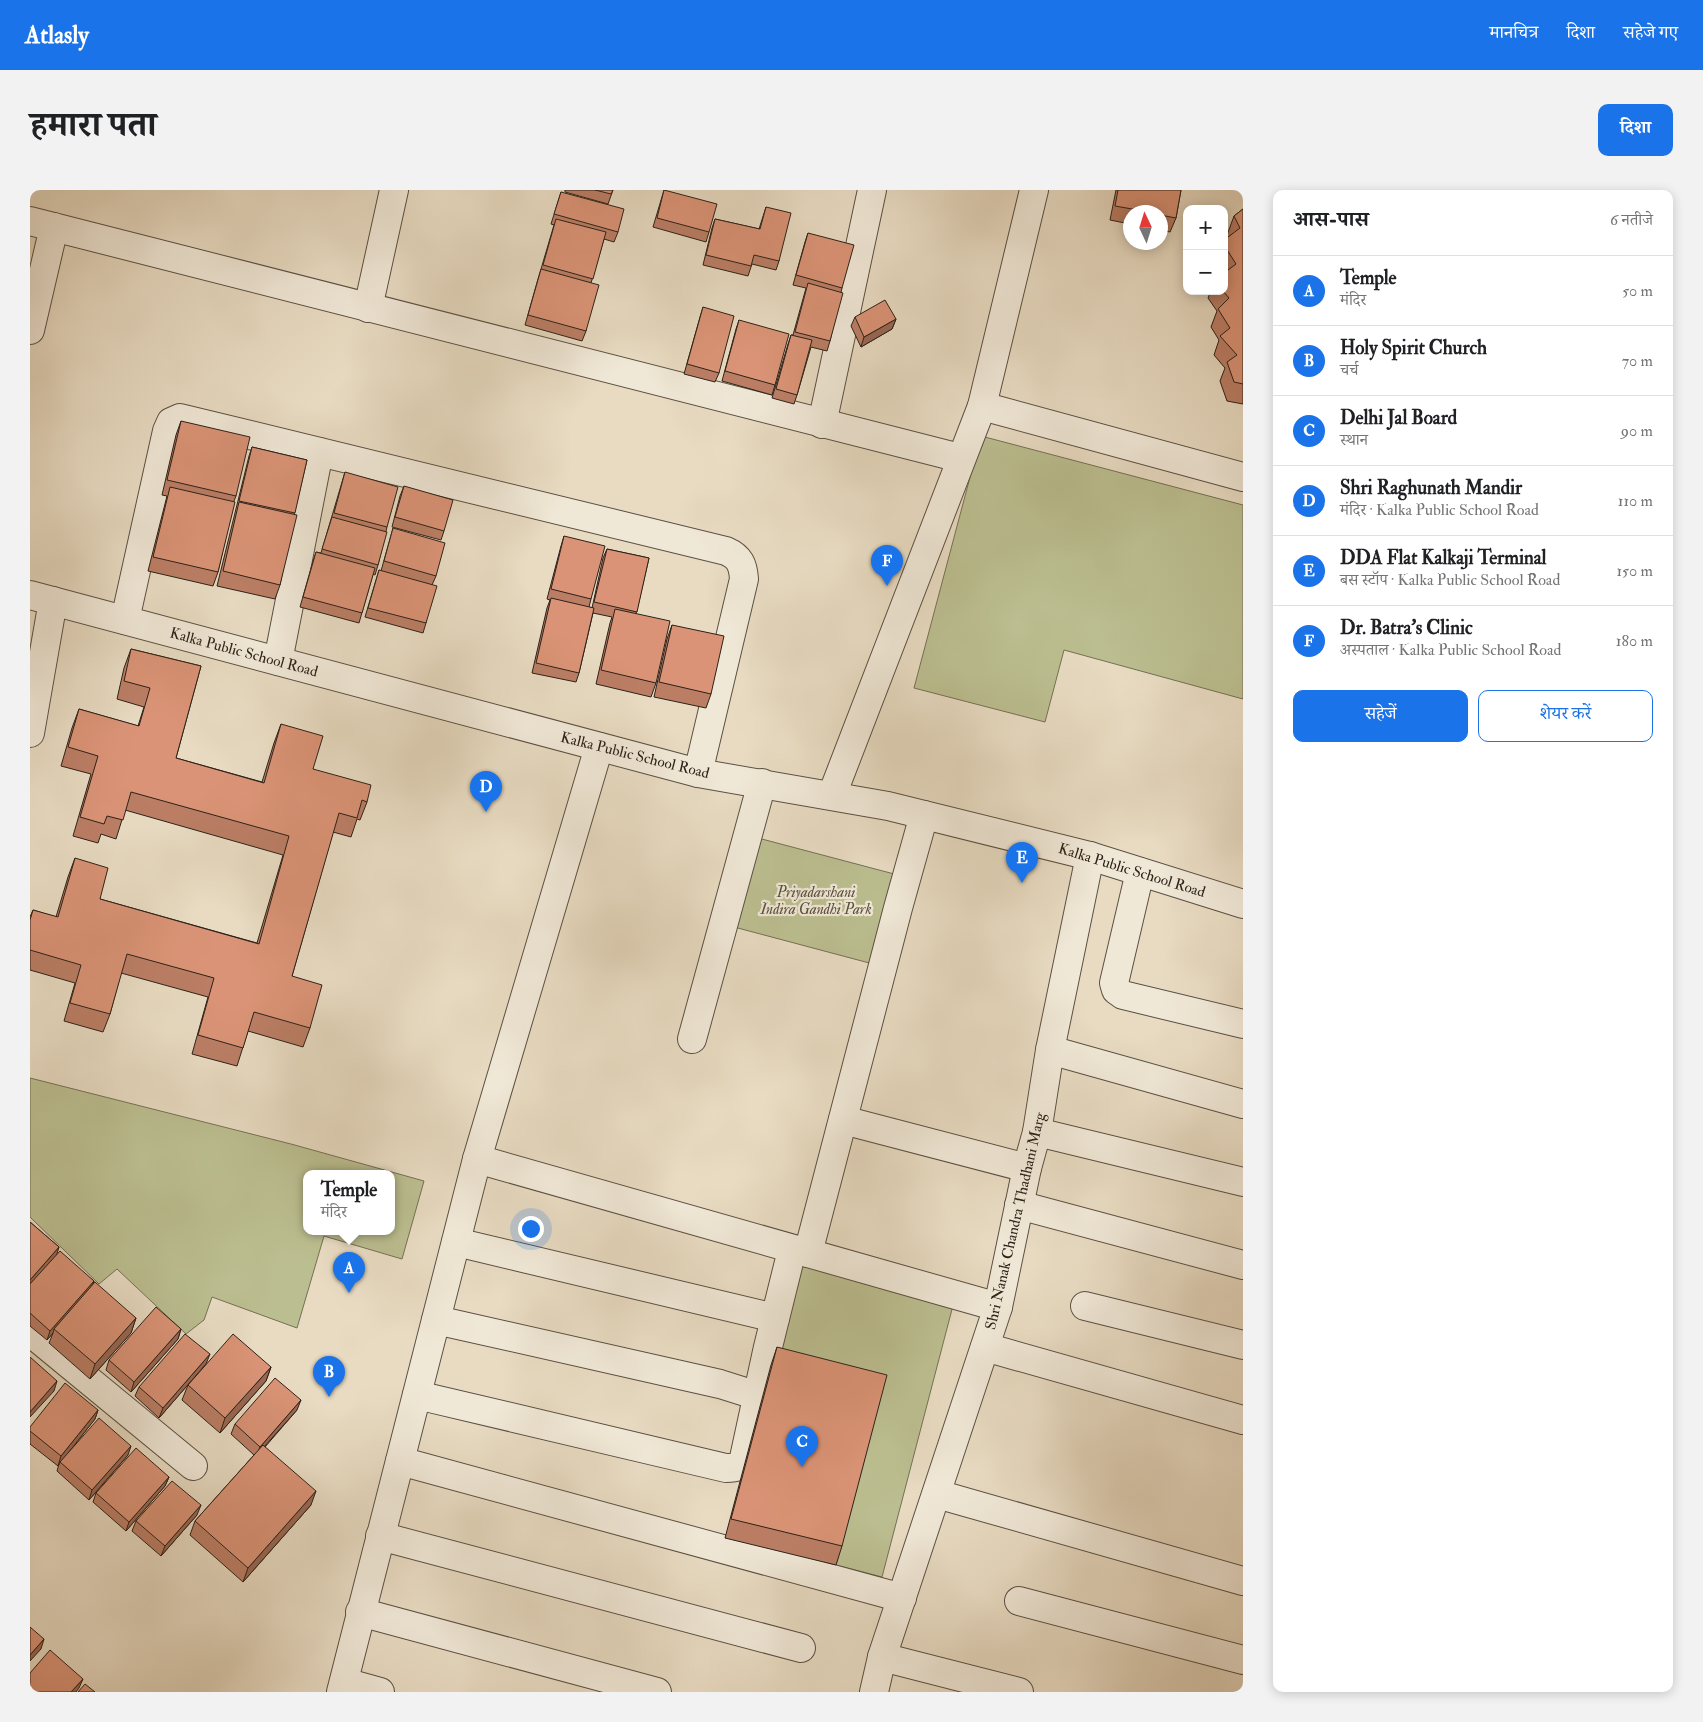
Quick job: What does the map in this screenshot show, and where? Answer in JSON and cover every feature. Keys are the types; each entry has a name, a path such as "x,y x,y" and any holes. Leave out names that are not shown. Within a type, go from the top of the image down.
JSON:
{"street":[{"path":"368,308 394,190"},
{"path":"822,424 872,190"},
{"path":"832,795 960,458 982,406 1034,190"},
{"path":"30,330 42,224 960,458"},
{"path":"982,406 1243,477"},
{"path":"125,620 167,431 171,422 180,418 191,419 736,555 743,567 744,579 698,773"},
{"path":"278,661 319,452"},
{"path":"30,733 42,598"},
{"name":"Kalka Public School Road","path":"42,598 698,773 832,795 924,815 1090,856 1243,904"},
{"path":"380,1692 342,1687 477,1159 599,747"},
{"path":"692,1039 762,784"},
{"path":"417,1395 726,1468 736,1468 741,1465 776,1318 800,1252 843,1120 924,815"},
{"name":"Shri Nanak Chandra Thadhani Marg","path":"874,1692 882,1657 998,1307 1027,1168 1037,1132 1050,1050 1090,856"},
{"path":"1140,872 1114,983 1116,990 1122,995 1243,1024"},
{"path":"1050,1050 1243,1104"},
{"path":"843,1120 1027,1168"},
{"path":"1037,1132 1243,1182"},
{"path":"477,1159 998,1307"},
{"path":"1019,1205 1243,1266"},
{"path":"456,1242 776,1318"},
{"path":"1085,1306 1243,1345"},
{"path":"436,1320 711,1382 758,1396"},
{"path":"30,1332 193,1466"},
{"path":"985,1348 1243,1420"},
{"path":"400,1461 902,1598"},
{"path":"936,1494 1243,1581"},
{"path":"380,1536 801,1648"},
{"path":"1019,1601 1243,1660"},
{"path":"360,1612 657,1692"},
{"path":"882,1657 1019,1692"}],"green space":[{"path":"981,436 1243,505 1243,699 1064,650 1045,722 914,688"},
{"name":"Priyadarshani Indira Gandhi Park","path":"758,838 898,875 873,964 734,927"},
{"path":"30,1078 291,1144 384,1170 303,1170 303,1235 395,1235 395,1173 424,1181 402,1259 324,1236 297,1328 212,1297 204,1320 186,1334 117,1269 99,1284 30,1217"},
{"path":"799,1254 956,1294 882,1577 836,1565 880,1393 771,1365"}],"building":[{"path":"595,190 613,190 611,194"},
{"path":"664,190 717,204 709,232 657,218"},
{"path":"1118,190 1181,190 1176,218 1168,216 1168,205 1123,205 1123,207 1115,206"},
{"path":"561,192 624,209 618,232 554,214"},
{"path":"766,207 791,213 779,261 754,255 751,266 706,255 715,219 760,229"},
{"path":"1243,209 1243,384 1234,382 1227,362 1237,355 1220,336 1230,328 1218,309 1229,298 1226,295 1228,295 1228,270 1236,264 1228,251 1228,237 1240,228 1234,216"},
{"path":"556,219 606,232 593,279 543,265"},
{"path":"808,233 854,245 842,288 796,275"},
{"path":"541,269 599,285 586,331 528,315"},
{"path":"808,283 843,293 830,341 795,332"},
{"path":"885,300 896,319 864,337 855,317"},
{"path":"703,307 734,316 719,373 687,364"},
{"path":"739,320 789,334 775,385 725,371"},
{"path":"791,335 812,340 797,395 776,389"},
{"path":"181,421 250,437 236,496 167,480"},
{"path":"252,447 307,460 295,513 239,501"},
{"path":"345,472 398,487 387,527 334,513"},
{"path":"404,486 453,500 444,531 395,517"},
{"path":"170,487 235,502 218,572 153,557"},
{"path":"239,502 297,515 280,585 223,571"},
{"path":"332,517 387,532 378,565 322,549"},
{"path":"393,528 445,543 436,576 384,561"},
{"path":"564,536 605,546 591,599 551,589"},
{"path":"607,549 649,558 637,612 594,602"},
{"path":"316,552 375,568 362,613 303,597"},
{"path":"379,570 437,586 426,623 368,608"},
{"path":"551,598 594,608 579,673 536,663"},
{"path":"615,609 670,621 656,683 601,670"},
{"path":"672,625 724,636 711,694 659,682"},
{"path":"131,649 201,666 176,758 264,783 281,724 323,736 313,769 371,785 367,802 362,800 357,818 339,813 292,976 322,985 310,1028 254,1012 243,1048 198,1035 214,978 127,954 110,1014 70,1003 81,965 30,950 30,920 33,910 58,917 75,858 108,868 100,899 259,944 289,836 131,792 123,820 107,816 104,824 80,817 98,756 68,747 79,709 139,726 150,688 124,681"},
{"path":"30,1222 59,1247 30,1280"},
{"path":"60,1251 94,1281 50,1331 30,1313 30,1284"},
{"path":"95,1282 136,1318 95,1364 54,1329"},
{"path":"156,1307 181,1329 134,1382 109,1360"},
{"path":"185,1334 210,1354 163,1408 139,1387"},
{"path":"233,1334 271,1367 225,1418 188,1385"},
{"path":"777,1347 887,1375 842,1546 731,1519"},
{"path":"30,1357 57,1381 30,1412"},
{"path":"275,1378 301,1400 260,1447 235,1424"},
{"path":"65,1383 98,1410 61,1456 30,1431 30,1427"},
{"path":"99,1418 131,1446 92,1490 60,1462"},
{"path":"263,1445 316,1491 248,1568 195,1521"},
{"path":"136,1448 169,1477 129,1522 96,1493"},
{"path":"172,1481 201,1505 165,1546 136,1521"},
{"path":"30,1627 44,1639 30,1655"},
{"path":"50,1650 83,1679 71,1692 30,1692 30,1673"},
{"path":"85,1684 95,1692 78,1692"}],"place":[{"name":"Dr. Batra's Clinic","path":"887,586"},
{"name":"Shri Raghunath Mandir","path":"486,812"},
{"name":"DDA Flat Kalkaji Terminal","path":"1022,883"},
{"name":"Temple","path":"349,1293"},
{"name":"Holy Spirit Church","path":"329,1397"},
{"name":"Delhi Jal Board","path":"802,1467"}]}
